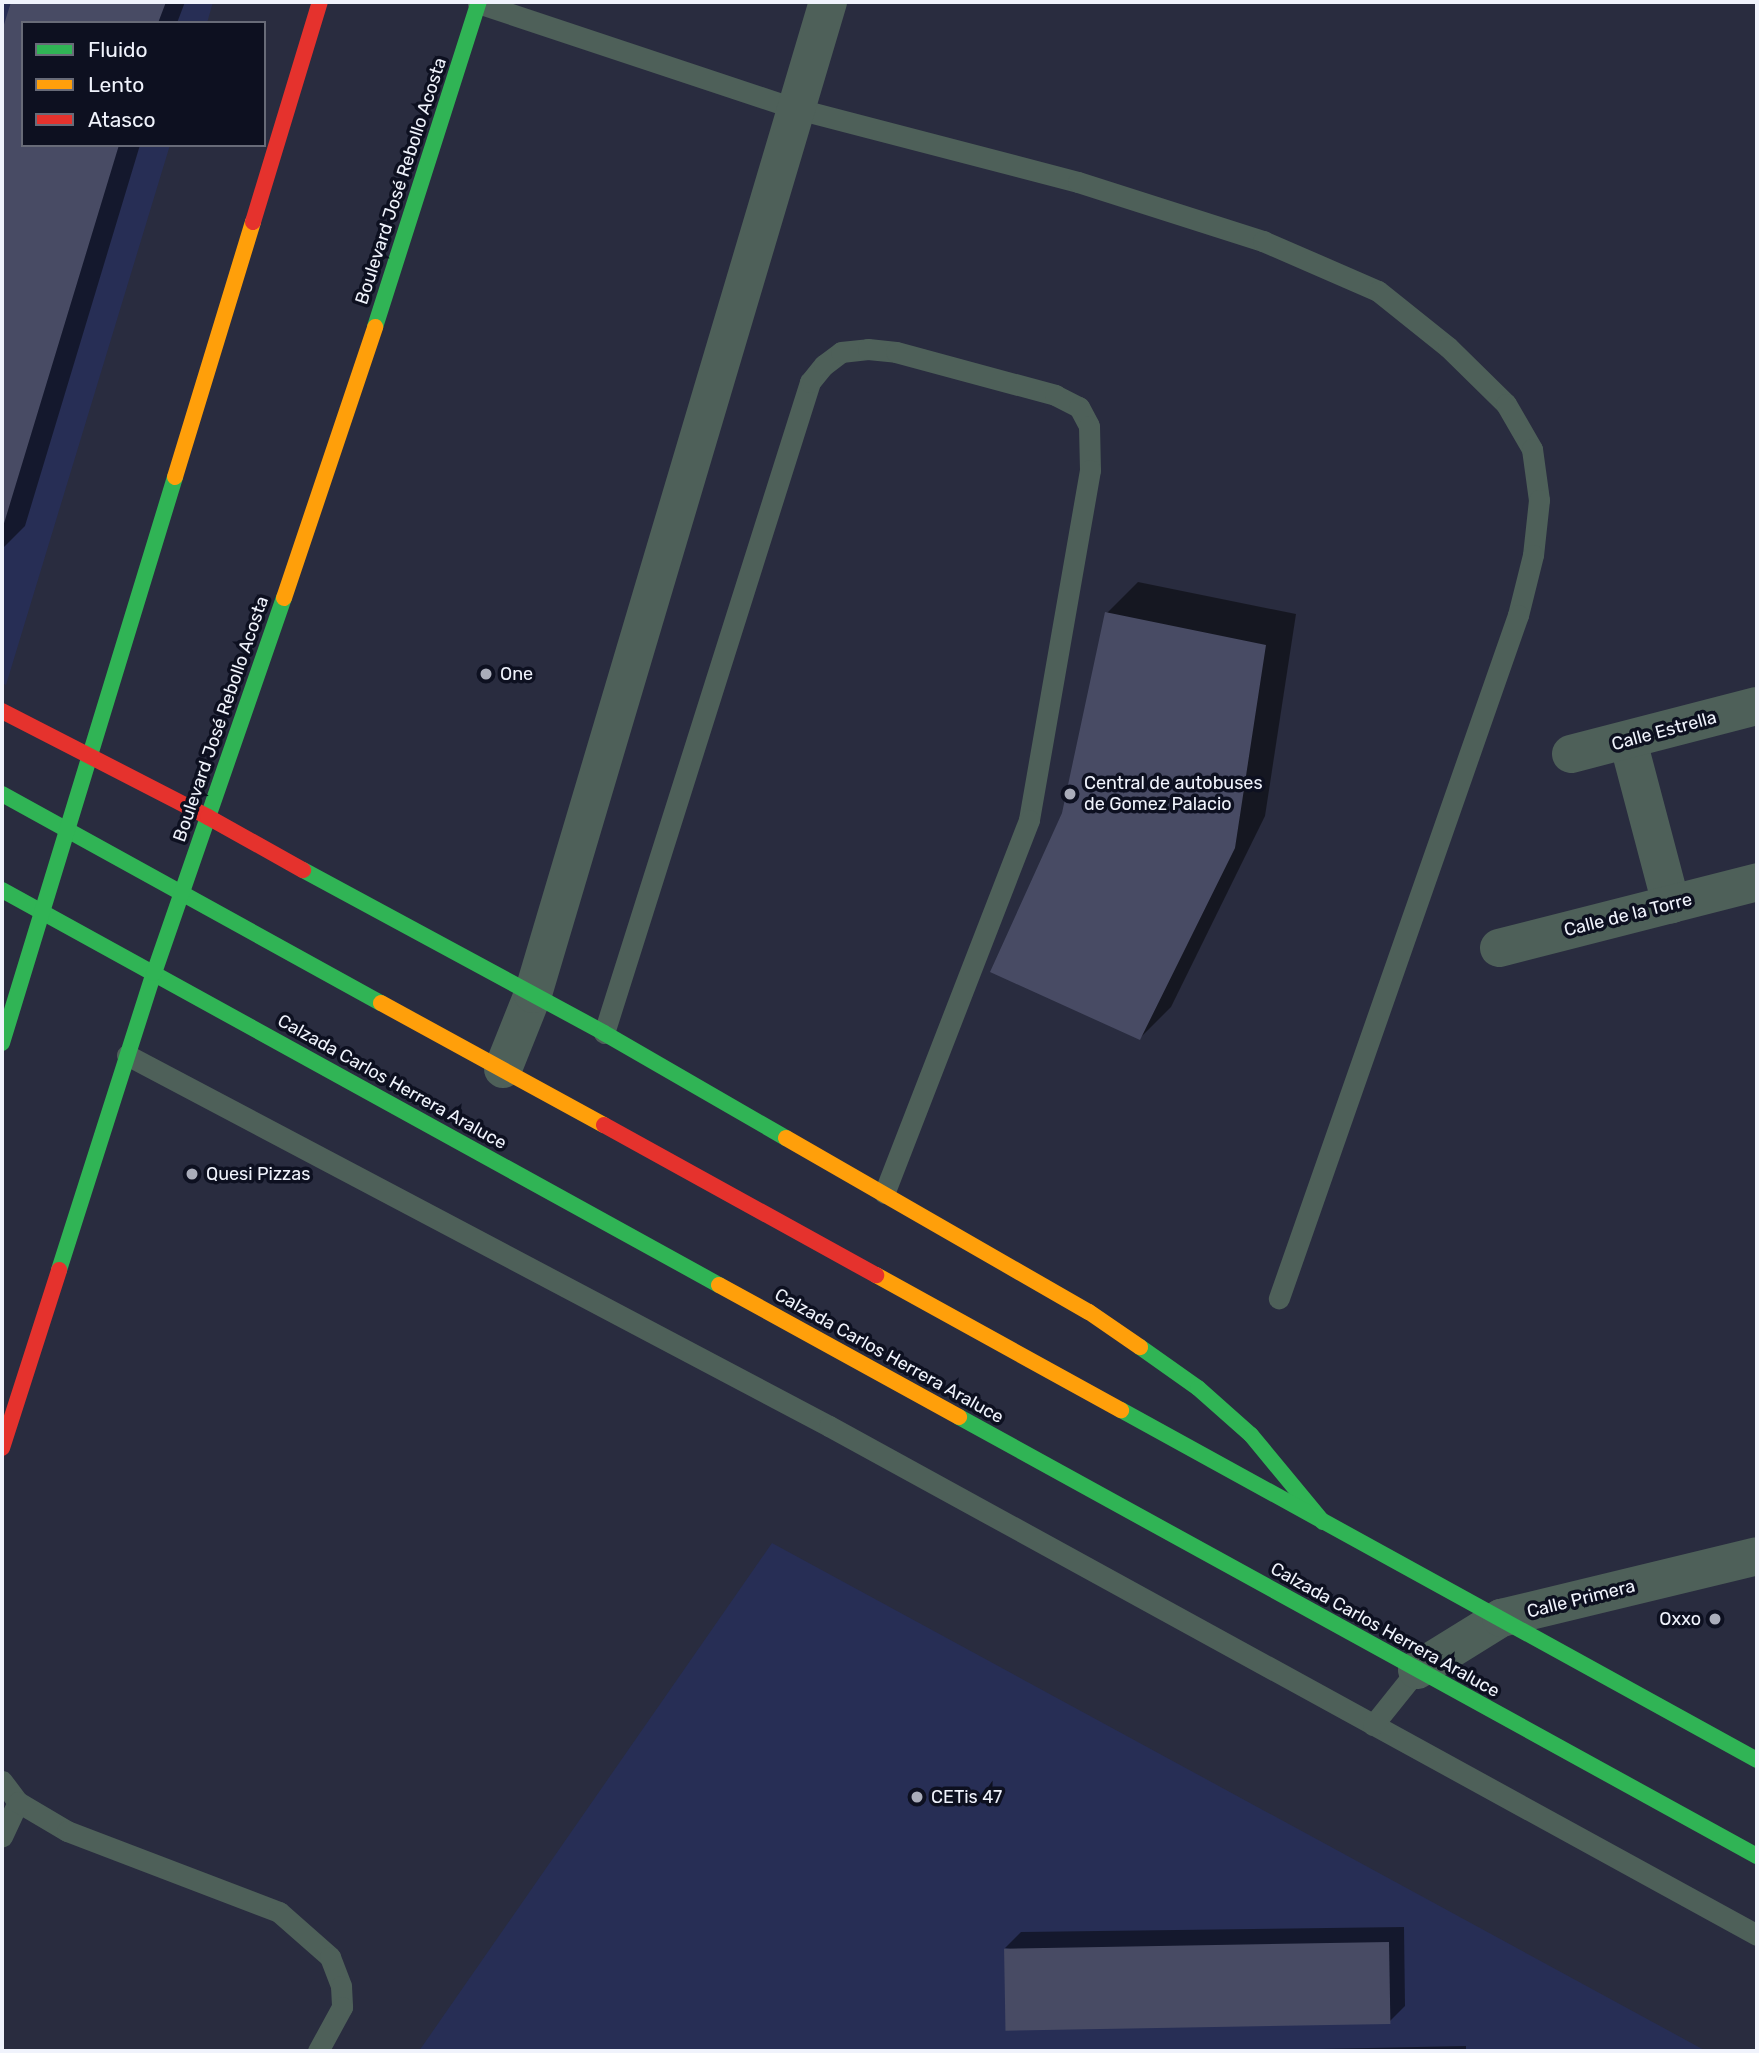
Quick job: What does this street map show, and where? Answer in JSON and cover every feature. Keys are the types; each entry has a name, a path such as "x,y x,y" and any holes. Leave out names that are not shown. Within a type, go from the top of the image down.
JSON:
{"main road":[{"path":"2,1043 320,2"},
{"name":"Boulevard José Rebollo Acosta","path":"2,1448 154,973 332,458 477,2"},
{"path":"2,711 208,817 423,937 604,1033 1089,1312 1198,1388 1251,1435 1324,1523"},
{"path":"2,794 1757,1760"},
{"name":"Calzada Carlos Herrera Araluce","path":"2,890 1757,1856"}],"street":[{"path":"503,1069 533,994 794,108 828,2"},
{"name":"Calle Estrella","path":"1571,754 1757,706"},
{"path":"1628,741 1671,904"},
{"name":"Calle de la Torre","path":"1499,948 1757,882"},
{"name":"Calle Primera","path":"1417,1670 1501,1618 1757,1556"}],"lane":[{"path":"477,2 794,108 1078,182 1263,241 1378,290 1448,347 1507,404 1532,449 1539,500 1533,555 1518,615 1279,1297"},
{"path":"604,1033 810,382 841,352 868,349 896,352 1055,395 1079,407 1089,426 1090,470 1029,820 884,1193"},
{"path":"127,1055 829,1426 1757,1935"},
{"path":"1373,1725 1417,1670"},
{"path":"2,1781 18,1802 67,1831 279,1912 330,1957 341,1986 342,2007 318,2051"},
{"path":"2,1837 18,1802"}],"shaded area":[{"path":"2,2 213,2 208,21 21,21 21,147 169,147 6,685 2,683"},
{"name":"CETis 47","path":"772,1543 1706,2051 419,2051"}],"building":[{"path":"11,2 166,2 159,21 21,21 21,147 118,147 2,530 2,31"},
{"path":"1105,612 1266,645 1235,848 1140,1040 990,972 1062,813"},
{"path":"1389,1942 1390,2024 1005,2031 1004,1949"}],"traffic: fast":[{"path":"375,327 479,2"},
{"path":"2,1043 175,477"},
{"path":"59,1270 154,973 284,598"},
{"path":"2,794 381,1003"},
{"path":"303,870 604,1033 786,1138"},
{"path":"2,890 719,1285"},
{"path":"1140,1347 1198,1388 1251,1435 1323,1522"},
{"path":"1121,1410 1757,1760"},
{"path":"959,1417 1757,1856"}],"traffic: slow":[{"path":"175,477 253,222"},
{"path":"284,598 375,327"},
{"path":"381,1003 604,1125"},
{"path":"786,1138 1089,1312 1140,1347"},
{"path":"876,1275 1121,1410"},
{"path":"719,1285 959,1417"}],"traffic: jam":[{"path":"253,222 320,2"},
{"path":"2,711 208,817 303,870"},
{"path":"604,1125 876,1275"},
{"path":"2,1448 59,1270"}],"place":[{"name":"One","path":"486,674"},
{"name":"Central de autobuses de Gomez Palacio","path":"1070,794"},
{"name":"Quesi Pizzas","path":"192,1174"},
{"name":"Oxxo","path":"1715,1619"},
{"name":"CETis 47","path":"917,1797"}]}
